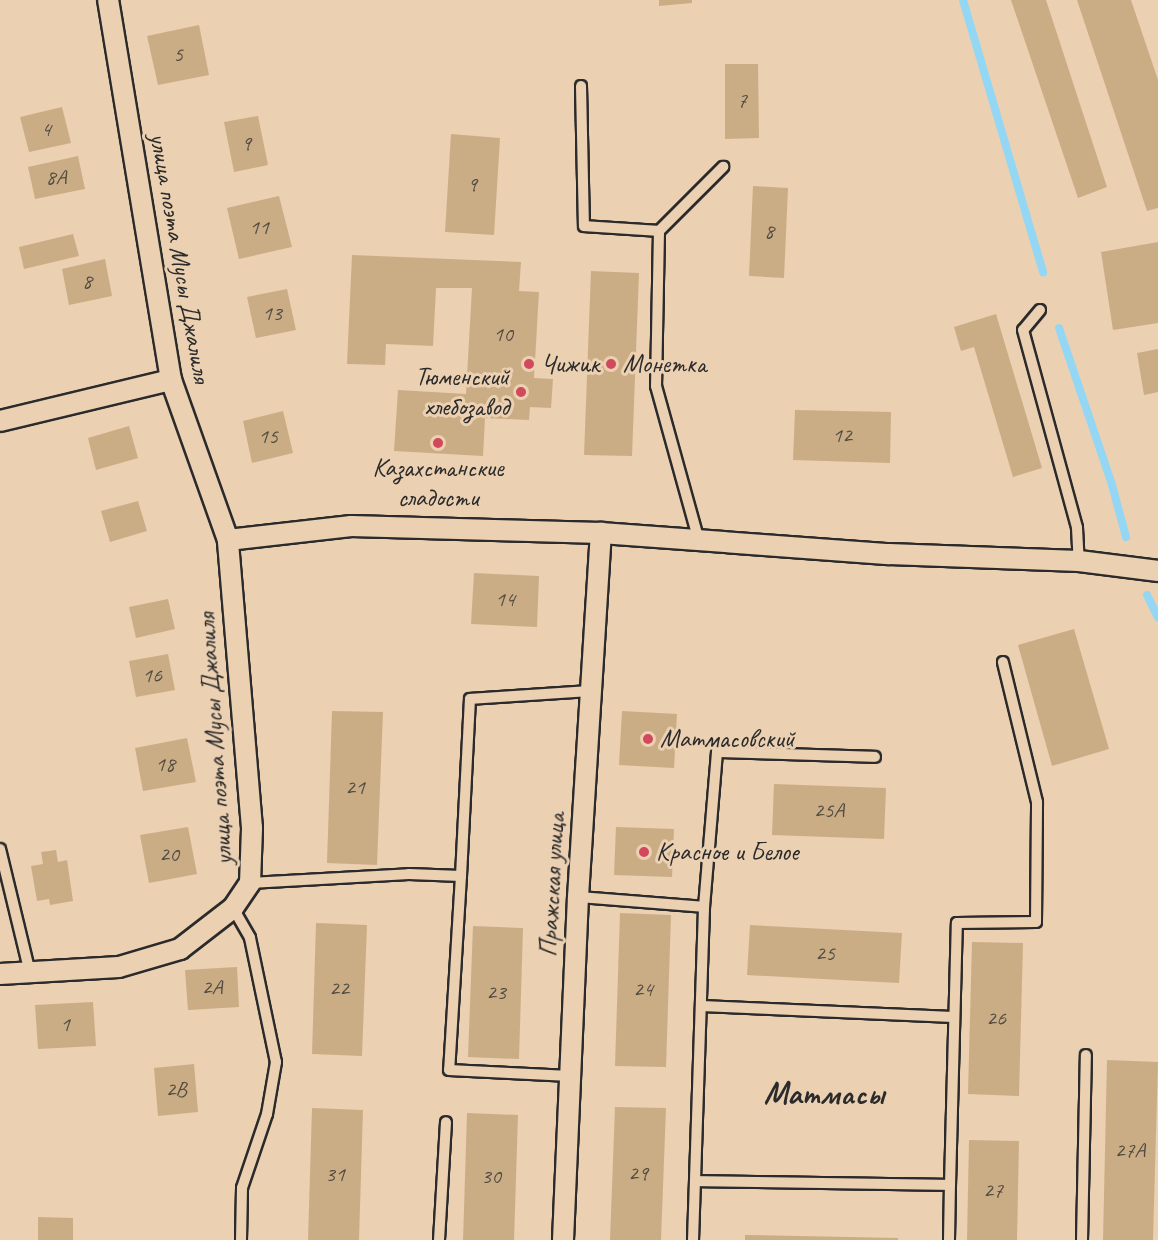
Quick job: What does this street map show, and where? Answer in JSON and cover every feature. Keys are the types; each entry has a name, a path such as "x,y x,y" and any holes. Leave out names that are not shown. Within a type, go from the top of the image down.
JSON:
{"street":[{"name":"улица поэта Мусы Джалиля","path":"0,974 119,967 180,949 233,908 250,883 252,828 228,540 171,380 108,0"},
{"path":"0,421 171,380"},
{"path":"228,540 351,526 601,533 699,542 889,554 1079,561 1158,571"},
{"name":"Пражская улица","path":"563,1240 589,692 601,533"}],"lane":[{"path":"581,86 584,226 659,231"},
{"path":"699,542 656,386 659,231 723,167"},
{"path":"1040,309 1023,330 1077,528 1079,561"},
{"path":"949,1240 957,923 1036,922 1037,802 1003,662"},
{"path":"570,1076 449,1070 470,699 589,692"},
{"path":"693,1240 704,907 717,752 875,757"},
{"path":"0,849 30,973"},
{"path":"250,883 409,874 460,876"},
{"path":"578,897 704,907"},
{"path":"233,908 250,938 276,1062 267,1114 242,1188 241,1240"},
{"path":"701,1006 954,1017"},
{"path":"1082,1240 1086,1055"},
{"path":"439,1240 446,1122"},
{"path":"695,1181 950,1185"}],"building":[{"path":"659,0 692,0 692,3 659,6"},
{"path":"1011,0 1046,0 1107,187 1078,198"},
{"path":"1077,0 1131,0 1158,80 1158,208 1147,211"},
{"path":"199,25 209,75 158,85 147,36"},
{"path":"725,64 758,64 759,138 725,139"},
{"path":"62,107 71,143 29,152 20,117"},
{"path":"258,116 268,165 234,172 224,122"},
{"path":"451,134 500,138 494,235 445,232"},
{"path":"78,156 85,189 35,199 28,167"},
{"path":"753,186 788,188 784,278 749,276"},
{"path":"279,196 292,247 239,259 227,208"},
{"path":"73,234 79,256 24,269 19,247"},
{"path":"1158,242 1158,323 1113,330 1101,252"},
{"path":"352,255 521,262 519,291 539,292 534,378 553,379 551,408 530,407 529,420 485,418 483,456 394,451 398,390 466,394 472,288 436,288 433,346 386,344 385,365 347,364"},
{"path":"105,259 112,296 69,305 62,269"},
{"name":"Монетка","path":"591,271 639,273 632,456 584,455"},
{"path":"287,289 296,330 256,338 247,297"},
{"path":"996,314 1042,468 1013,477 974,347 961,351 954,327"},
{"path":"1158,349 1158,392 1144,395 1137,353"},
{"path":"795,410 891,412 890,463 793,460"},
{"path":"283,411 293,453 252,463 243,421"},
{"path":"129,426 138,458 96,470 88,438"},
{"path":"138,501 147,531 110,542 101,511"},
{"path":"474,573 539,576 537,627 471,624"},
{"path":"168,599 175,629 136,638 129,607"},
{"path":"1074,629 1109,749 1052,766 1018,645"},
{"path":"168,654 175,690 136,697 129,661"},
{"path":"332,711 383,712 377,865 327,863"},
{"name":"Матмасовский","path":"622,711 677,714 674,768 619,765"},
{"path":"187,738 196,782 143,791 135,748"},
{"path":"774,784 886,788 884,839 772,835"},
{"path":"188,827 197,874 149,883 140,835"},
{"name":"Красное и Белое","path":"616,827 674,829 672,877 614,875"},
{"path":"56,850 58,862 67,860 73,901 50,905 49,899 37,901 31,866 43,864 41,852"},
{"path":"620,913 671,915 666,1067 615,1066"},
{"path":"316,923 367,925 362,1056 312,1054"},
{"path":"750,925 902,933 899,983 747,975"},
{"path":"473,926 523,928 519,1059 468,1057"},
{"path":"972,942 1023,943 1019,1096 968,1094"},
{"path":"237,967 239,1007 188,1010 185,970"},
{"path":"93,1002 96,1046 38,1049 35,1005"},
{"path":"1107,1060 1158,1062 1153,1240 1103,1240"},
{"path":"194,1064 198,1112 158,1116 154,1068"},
{"path":"615,1107 666,1108 661,1240 610,1240"},
{"path":"312,1108 363,1110 359,1240 308,1240"},
{"path":"467,1113 518,1115 514,1240 463,1240"},
{"path":"969,1140 1019,1141 1017,1240 967,1240"},
{"path":"38,1217 73,1218 73,1240 38,1240"},
{"path":"745,1235 898,1238 898,1240 745,1240"}],"waterway":[{"path":"963,0 1043,272"},
{"path":"1059,328 1112,485 1126,537"},
{"path":"1147,595 1158,618"}],"place":[{"name":"Чижик","path":"529,364"},
{"name":"Монетка","path":"611,364"},
{"name":"Тюменский хлебозавод","path":"521,392"},
{"name":"Казахстанские сладости","path":"438,443"},
{"name":"Матмасовский","path":"648,739"},
{"name":"Красное и Белое","path":"644,852"}],"district":[{"name":"Матмасы","path":"824,1094"}]}
